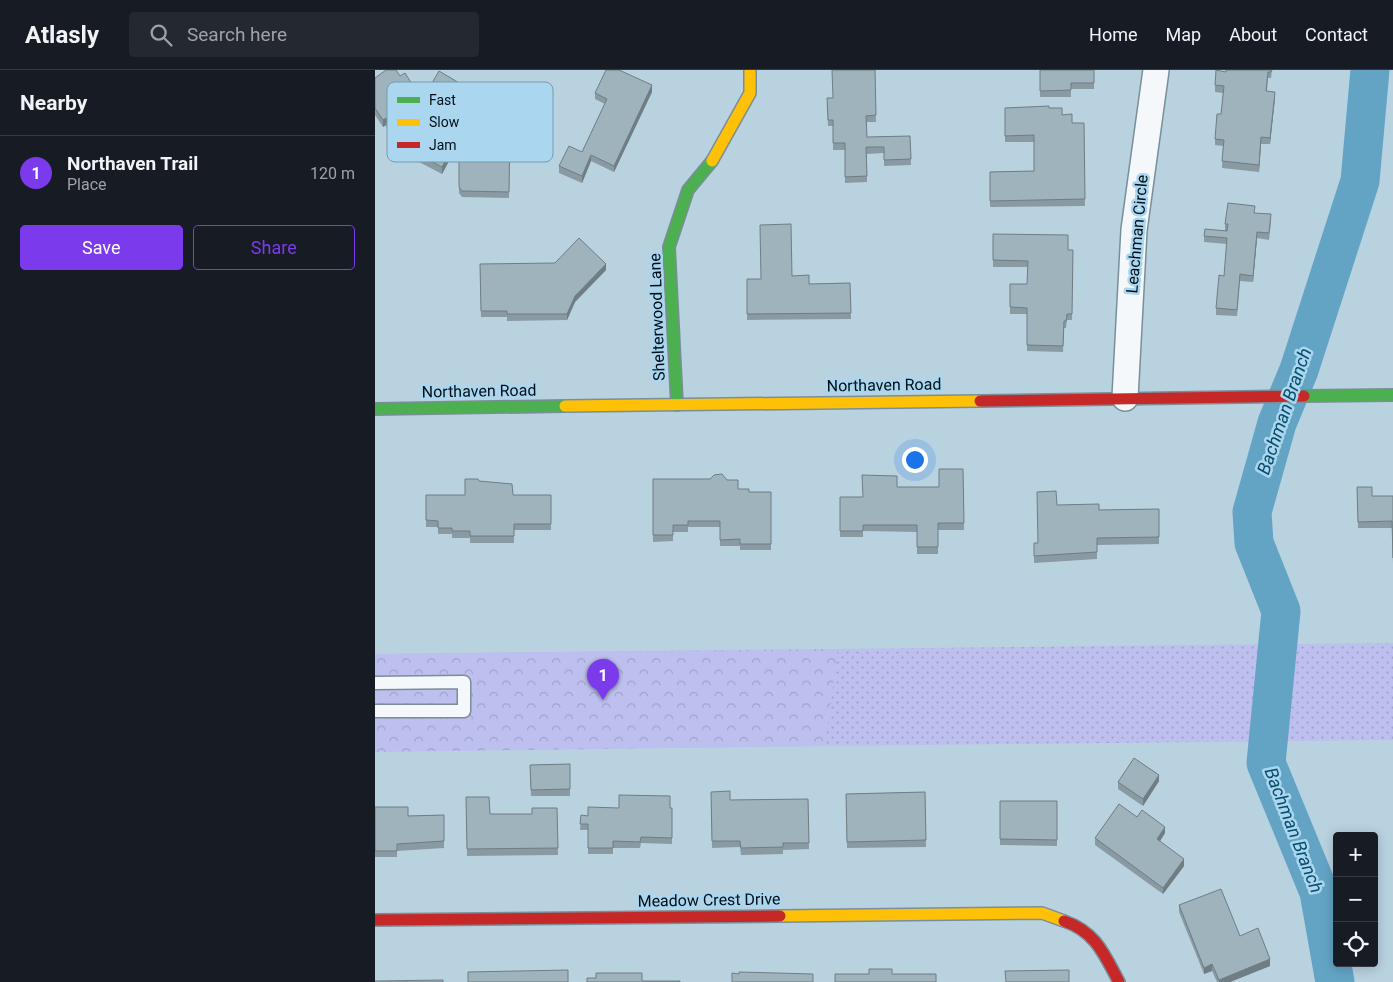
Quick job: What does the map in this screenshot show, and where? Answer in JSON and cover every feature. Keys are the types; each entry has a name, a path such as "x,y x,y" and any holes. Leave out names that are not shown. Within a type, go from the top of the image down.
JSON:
{"street":[{"name":"Shelterwood Lane","path":"677,405 669,248 687,190 706,170 737,119 750,93 750,70"},
{"name":"Leachman Circle","path":"1125,398 1134,230 1156,70"},
{"name":"Northaven Road","path":"375,409 1393,395"},
{"name":"Meadow Crest Drive","path":"375,920 1042,912 1080,926 1099,944 1119,982"}],"lane":[{"path":"375,683 464,682 464,711 375,711"}],"green space":[{"path":"1393,643 1393,740 375,751 375,654"},
{"path":"838,649 825,746 375,752 375,654"}],"building":[{"path":"386,70 396,70 400,76 405,73 411,82 387,82 387,123 386,118 383,120 375,108 375,78"},
{"path":"606,70 619,70 652,85 614,166 591,155 582,176 559,166 569,146 582,152 607,99 595,93"},
{"path":"832,70 875,70 876,115 866,116 867,137 910,136 911,159 884,160 884,147 866,147 867,176 845,177 845,143 833,143 833,120 828,120 827,98 833,98"},
{"path":"1040,70 1094,70 1094,83 1071,83 1071,90 1040,91"},
{"path":"1216,70 1226,72 1226,70 1272,70 1268,72 1266,91 1275,92 1270,138 1261,137 1259,165 1222,161 1224,140 1215,139 1217,114 1221,114 1224,86 1215,85"},
{"path":"439,71 458,82 433,82"},
{"path":"1049,106 1049,108 1062,108 1062,115 1072,114 1072,123 1084,123 1085,199 990,201 990,172 1034,171 1034,135 1005,136 1005,108"},
{"path":"432,162 445,162 442,167"},
{"path":"459,162 509,162 509,192 462,191 459,187"},
{"path":"1228,203 1255,206 1254,213 1271,214 1269,233 1257,232 1253,276 1240,274 1237,310 1216,308 1219,275 1224,276 1227,238 1204,236 1205,229 1227,231 1228,224 1225,224"},
{"path":"791,224 792,276 809,275 809,284 850,283 851,313 747,314 747,279 761,279 760,225"},
{"path":"993,234 1068,235 1068,250 1073,250 1072,314 1067,314 1066,321 1064,321 1063,346 1027,345 1027,308 1010,307 1010,284 1027,284 1028,261 993,260"},
{"path":"579,238 606,264 575,296 567,314 507,314 507,311 481,311 480,264 555,263"},
{"path":"939,469 963,469 964,523 938,523 938,547 917,547 917,525 863,525 863,531 840,531 840,497 863,497 862,475 897,476 897,487 939,487"},
{"path":"722,474 727,480 738,480 738,489 749,489 749,492 771,492 771,544 740,544 740,539 720,540 720,521 688,521 688,525 673,525 673,535 653,535 653,479 710,479 714,475"},
{"path":"465,479 512,484 513,495 551,495 551,524 514,524 514,536 470,536 470,531 452,531 452,528 438,528 438,521 426,520 426,495 465,495"},
{"path":"1357,487 1372,487 1372,496 1393,496 1393,558 1392,521 1358,522"},
{"path":"1056,491 1057,505 1099,504 1099,510 1159,509 1159,537 1097,538 1097,552 1034,556 1034,543 1038,543 1037,492"},
{"path":"1134,758 1159,775 1143,799 1118,782"},
{"path":"570,764 570,789 531,790 530,765"},
{"path":"730,791 730,800 808,799 809,843 783,843 783,847 741,848 740,841 712,841 711,792"},
{"path":"925,792 926,840 847,842 846,794"},
{"path":"619,795 670,796 672,838 641,837 640,842 613,841 613,848 588,848 588,824 580,824 581,815 588,816 588,807 619,808"},
{"path":"466,797 489,797 490,814 532,814 532,808 557,808 558,848 467,849"},
{"path":"1000,801 1057,801 1057,840 1000,839"},
{"path":"1119,804 1137,817 1142,810 1165,827 1157,839 1184,859 1163,888 1095,838"},
{"path":"375,807 408,807 408,816 444,815 444,841 397,844 397,851 375,851"},
{"path":"1221,889 1240,936 1258,928 1270,959 1219,980 1212,964 1204,968 1179,905"},
{"path":"869,969 892,969 892,974 936,974 936,982 835,982 835,974 869,974"},
{"path":"568,970 568,982 468,982 468,972"},
{"path":"1069,970 1069,982 1006,982 1005,971"},
{"path":"739,972 813,974 813,982 732,982 732,973 739,974"},
{"path":"596,973 642,973 642,981 680,982 587,982 587,978 596,978"},
{"path":"443,980 443,982 375,982 375,981"}],"waterway":[{"name":"Bachman Branch","path":"1335,982 1319,892 1266,763 1281,611 1254,543 1252,512 1277,423 1299,370 1360,181 1370,70"}],"traffic: fast":[{"path":"677,405 669,247 688,190 712,161"},
{"path":"1304,396 1393,395"},
{"path":"375,409 565,406"}],"traffic: slow":[{"path":"712,161 750,93 750,70"},
{"path":"565,406 980,401"},
{"path":"780,916 1042,913 1064,921"}],"traffic: jam":[{"path":"980,401 1304,396"},
{"path":"375,920 780,916"},
{"path":"1064,921 1084,931 1092,938 1103,953 1119,982"}],"place":[{"name":"Northaven Trail","path":"603,700"}]}
